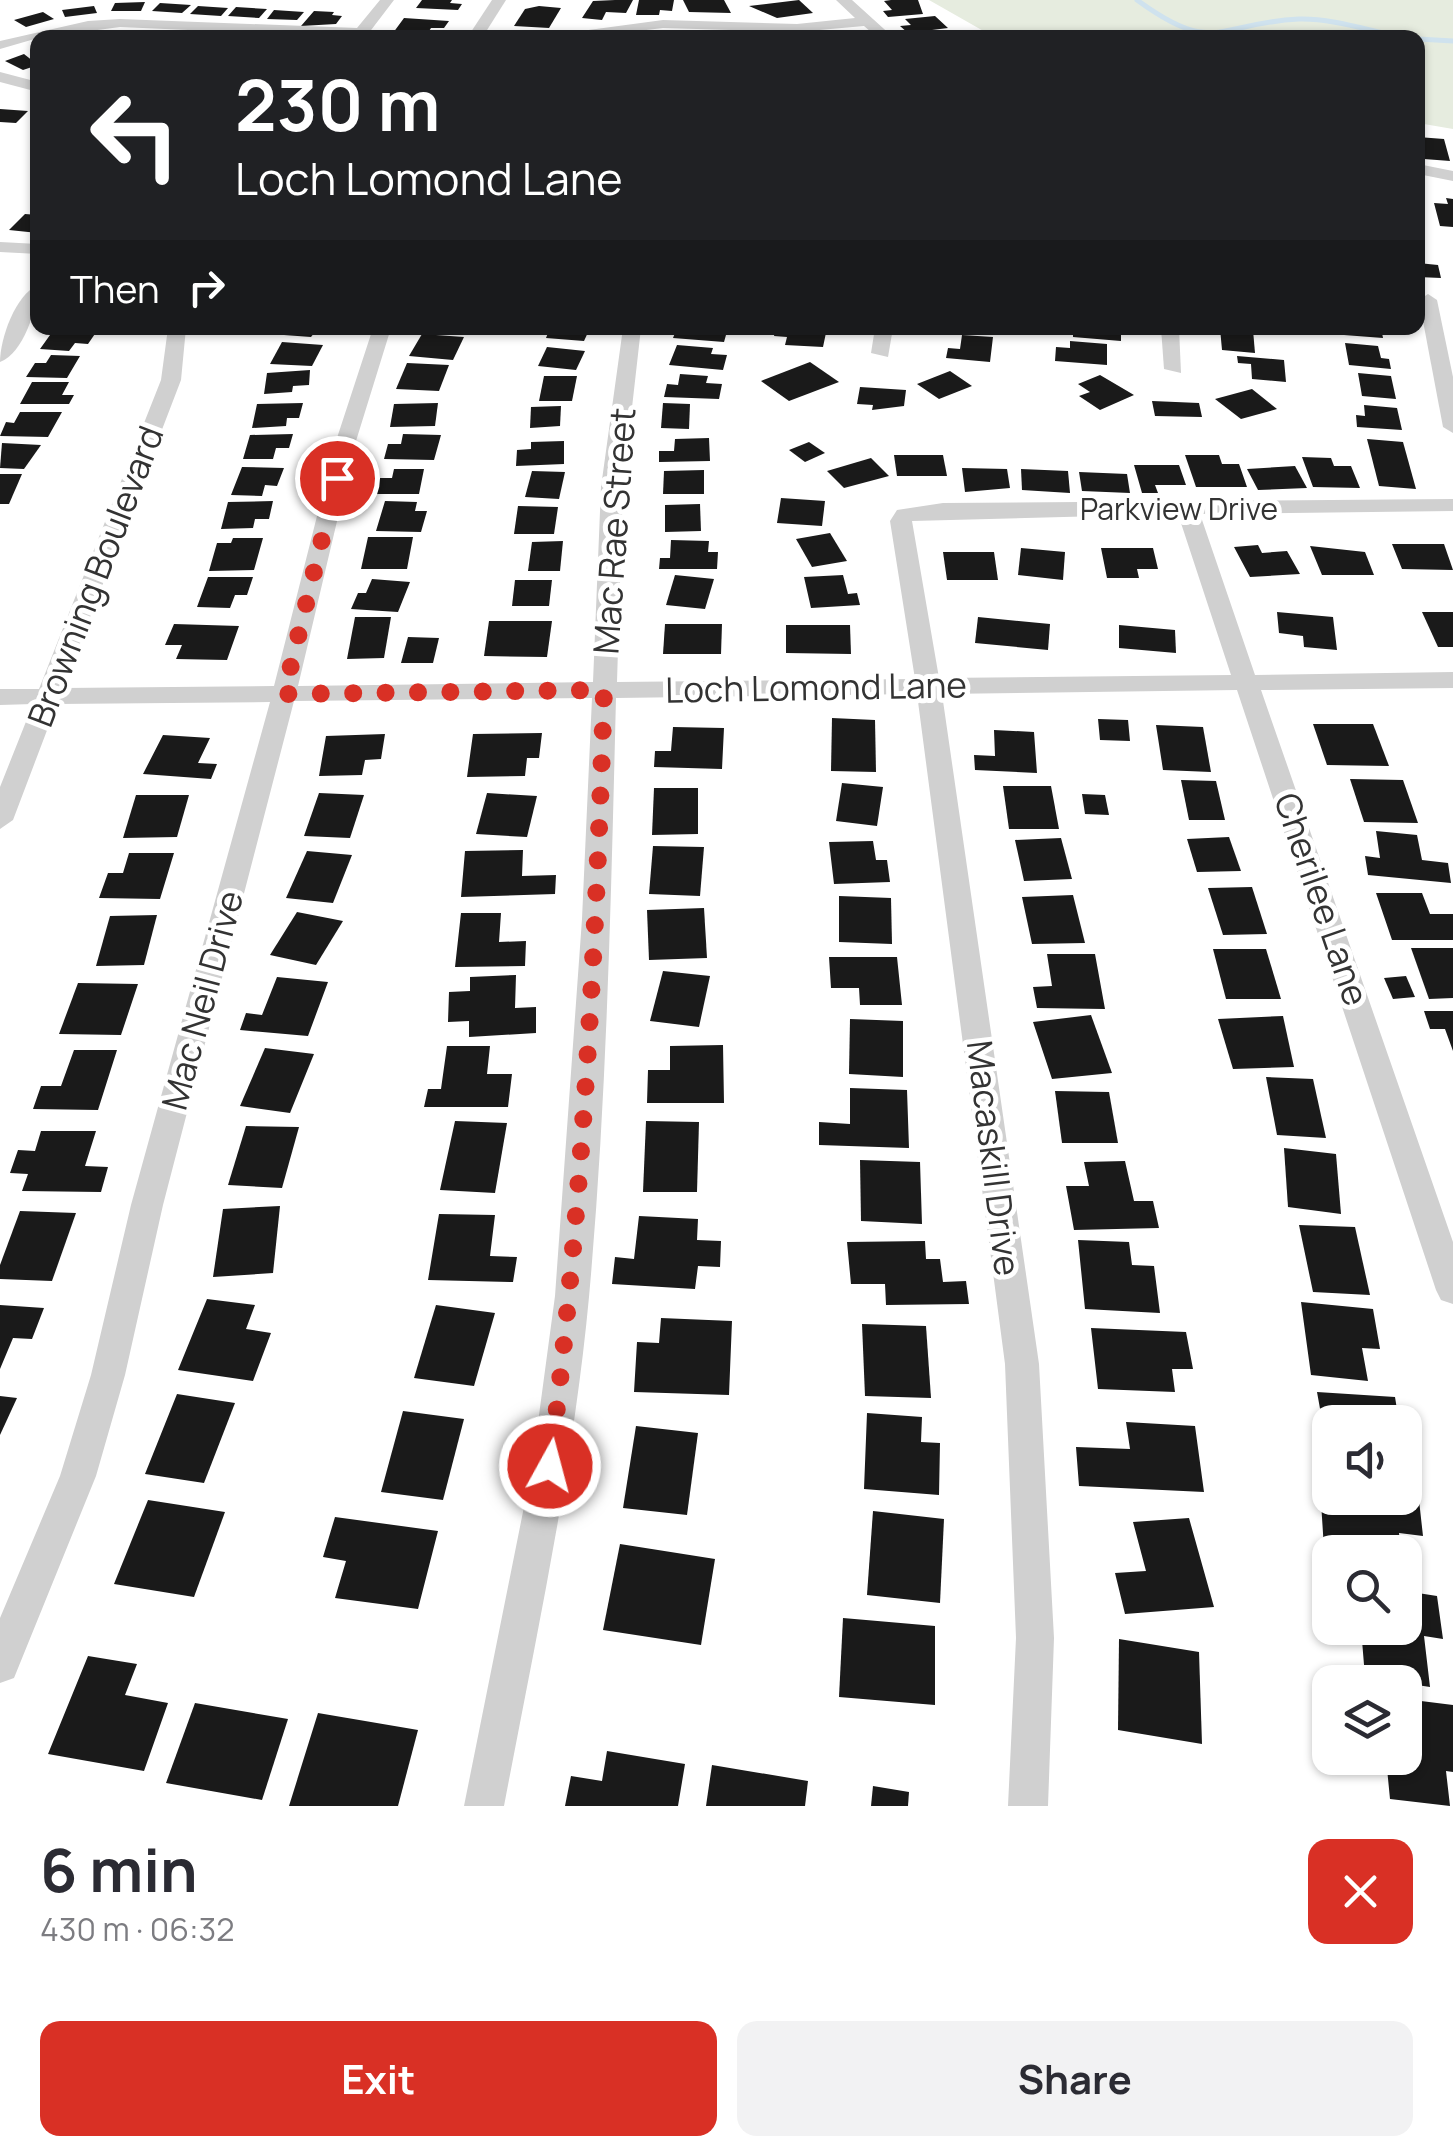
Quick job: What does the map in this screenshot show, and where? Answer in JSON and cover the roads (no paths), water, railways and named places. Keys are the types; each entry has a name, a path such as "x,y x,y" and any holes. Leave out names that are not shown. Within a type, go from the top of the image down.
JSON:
{"street":[{"path":"364,30 387,0"},
{"path":"479,30 500,0"},
{"path":"843,0 879,30"},
{"path":"609,30 663,24 797,28 869,21"},
{"path":"66,30 120,23 249,30"},
{"path":"0,45 30,38"},
{"path":"0,77 30,85"},
{"path":"1425,170 1453,176"},
{"path":"0,247 30,249"},
{"path":"1425,300 1453,303"},
{"path":"0,356 30,304"},
{"path":"1425,308 1453,427"},
{"name":"Browning Boulevard","path":"0,820 171,380 176,335"},
{"name":"Mac Neil Drive","path":"0,1664 78,1476 108,1375 147,1205 284,694 346,441 380,335"},
{"name":"Mac Rae Street","path":"484,1806 550,1466 572,1296 596,920 612,487 631,335"},
{"path":"881,353 883,335"},
{"path":"1171,335 1174,369"},
{"name":"Parkview Drive","path":"905,516 943,510 1453,505"},
{"name":"Cherilee Lane","path":"1187,509 1453,1290"},
{"name":"Macaskill Drive","path":"905,516 900,521 950,820 1022,1364 1034,1638 1028,1806"},
{"name":"Loch Lomond Lane","path":"0,697 1453,680"}],"waterway":[{"path":"1137,0 1192,30"},
{"path":"1227,30 1299,19 1371,30"},
{"path":"1425,39 1453,41"}]}
